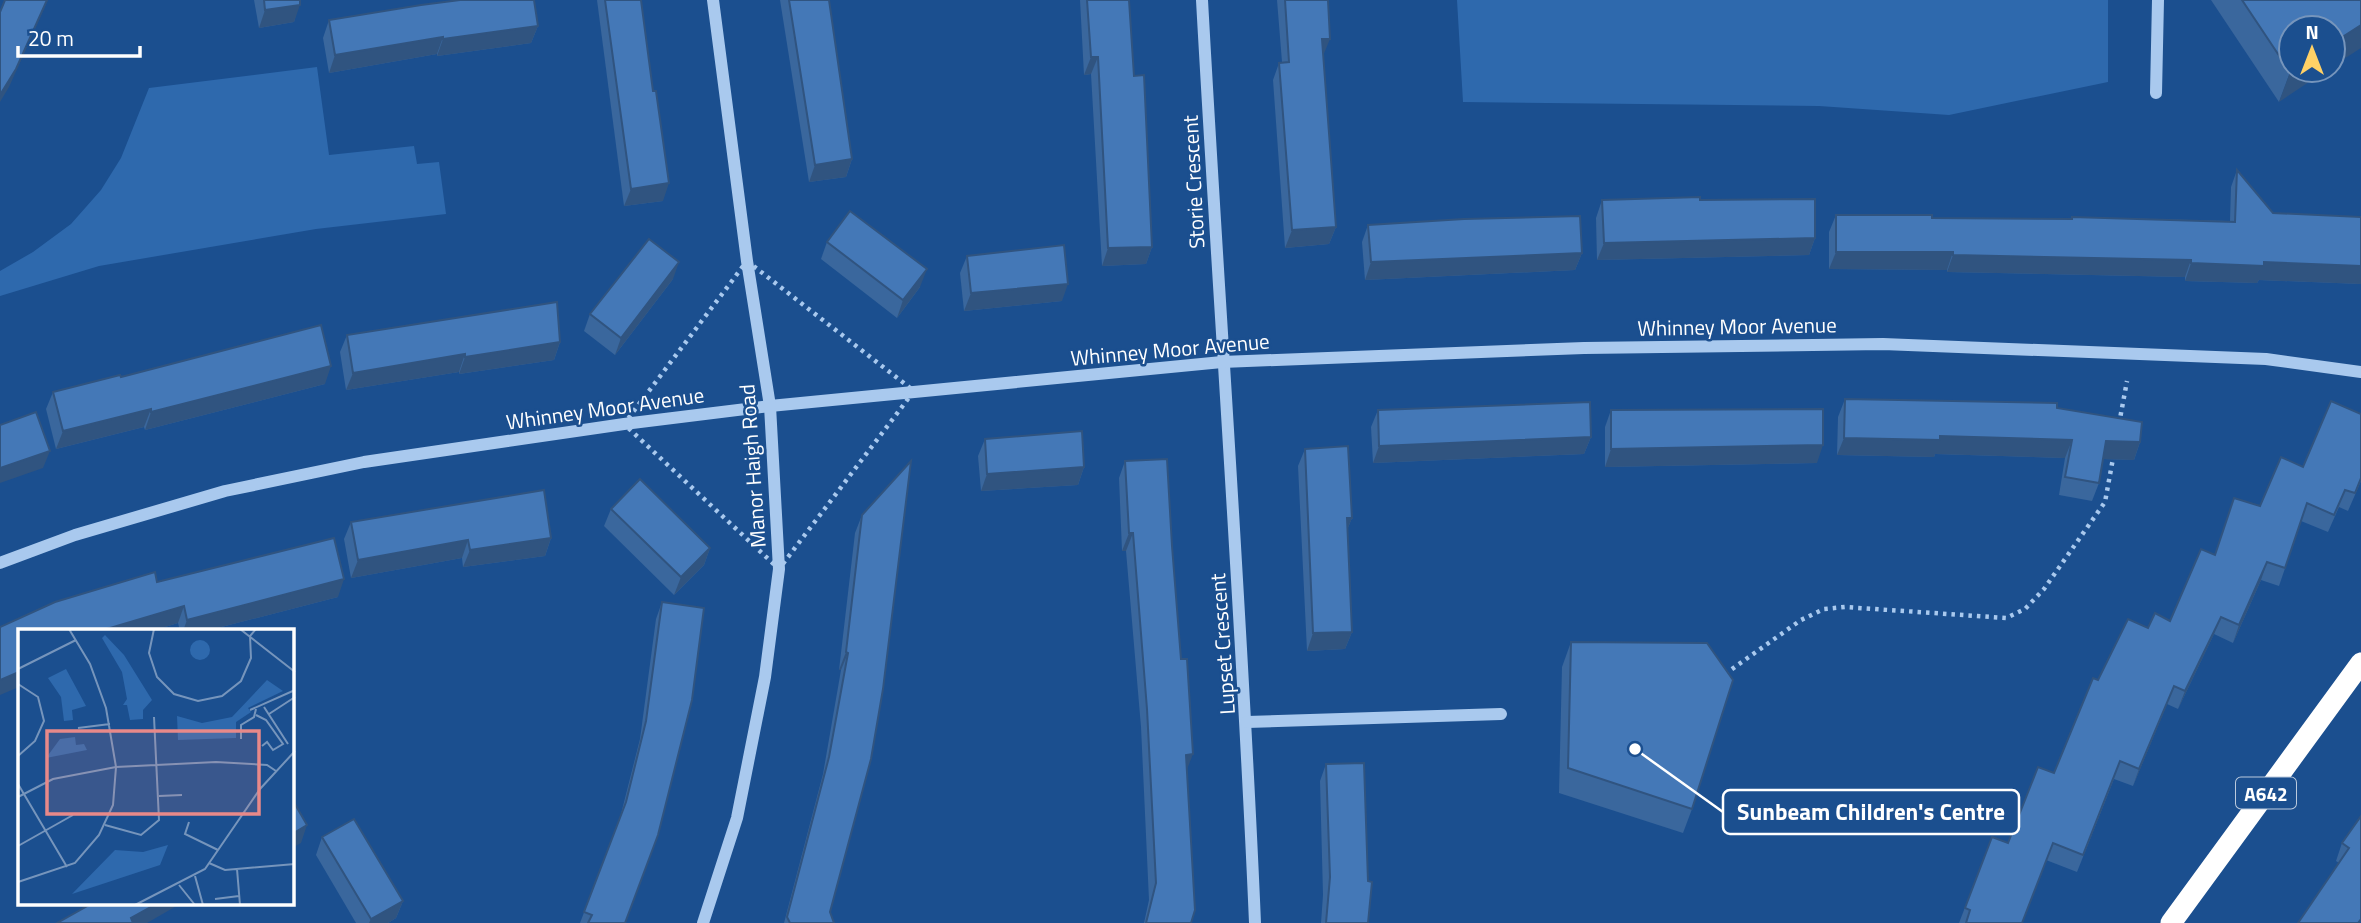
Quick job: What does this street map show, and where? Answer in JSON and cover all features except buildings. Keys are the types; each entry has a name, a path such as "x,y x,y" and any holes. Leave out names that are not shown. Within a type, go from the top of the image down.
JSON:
{"highway":[{"name":"A642","path":"2171,923 2361,663"}],"street":[{"name":"Manor Haigh Road","path":"703,923 737,818 765,677 779,569 770,406 747,261 713,0"},
{"name":"Storie Crescent","path":"1202,0 1222,362"},
{"path":"2156,93 2158,0"},
{"name":"Whinney Moor Avenue","path":"0,563 75,535 225,491 364,462 770,406 1222,362 1584,348 1883,344 2266,359 2361,372"},
{"name":"Lupset Crescent","path":"1222,362 1247,722 1255,923"},
{"path":"1247,722 1501,714"}],"path":[{"path":"2117,434 2132,352"},
{"path":"1719,677 1801,620 1824,609 1845,607 2006,618 2025,609 2044,589 2105,502 2115,448"}],"shaded area":[{"path":"1457,0 2108,0 2108,82 1949,115 1819,106 1463,102"},
{"path":"317,67 329,155 414,146 417,164 439,162 446,214 316,229 99,266 0,296 0,271 33,252 71,224 101,190 121,158 149,88"}],"place":[{"name":"Sunbeam Children's Centre","path":"1635,749"}]}
